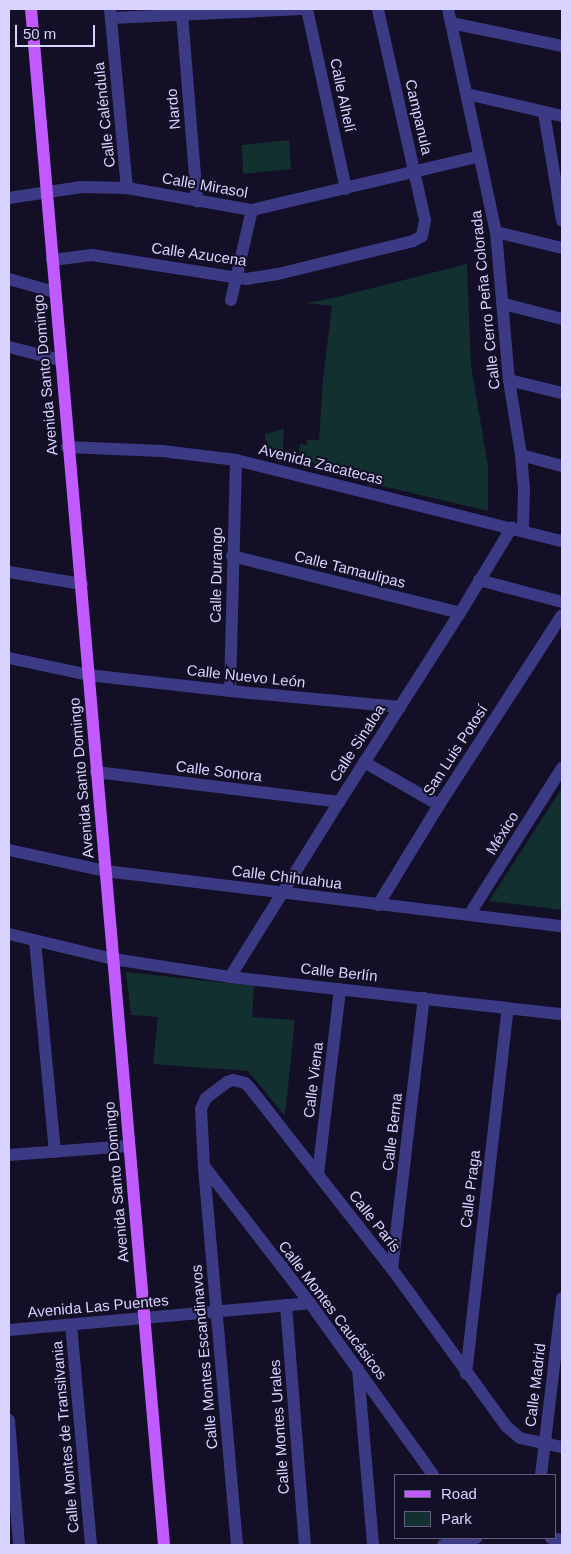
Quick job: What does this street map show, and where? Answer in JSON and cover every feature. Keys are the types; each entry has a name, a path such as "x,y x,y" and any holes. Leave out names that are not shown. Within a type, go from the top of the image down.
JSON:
{"main road":[{"name":"Avenida Santo Domingo","path":"31,9 164,1545"}],"street":[{"path":"110,13 182,14 301,9"},
{"name":"Calle Alhelí","path":"307,9 346,189"},
{"name":"Campanula","path":"378,9 425,220 424,232"},
{"name":"Calle Cerro Peña Colorada","path":"448,9 496,232 504,304 509,380 522,455 524,488 518,529"},
{"name":"Calle Caléndula","path":"110,13 128,188"},
{"name":"Nardo","path":"182,14 197,201"},
{"path":"451,23 562,46"},
{"path":"467,94 562,116"},
{"path":"544,113 562,221"},
{"name":"Calle Mirasol","path":"9,198 82,187 128,188 252,210 480,156"},
{"path":"231,300 252,210"},
{"name":"Calle Azucena","path":"52,260 92,255 236,278 254,278 278,274 418,239 424,232"},
{"path":"496,232 562,248"},
{"path":"9,279 54,292"},
{"path":"504,304 562,319"},
{"path":"9,347 60,360"},
{"path":"509,380 562,393"},
{"name":"Avenida Zacatecas","path":"68,447 162,451 236,460 562,541"},
{"path":"522,455 562,466"},
{"name":"Calle Durango","path":"230,691 232,556 236,460"},
{"name":"Calle Sinaloa","path":"230,977 284,894 339,802 460,613 479,580 518,529"},
{"name":"Calle Tamaulipas","path":"232,556 460,613"},
{"path":"9,572 82,584"},
{"path":"479,580 562,602"},
{"name":"San Luis Potosí","path":"378,905 439,805 562,615"},
{"name":"Calle Nuevo León","path":"9,658 88,675 400,707"},
{"path":"364,762 439,805"},
{"name":"México","path":"469,915 562,768"},
{"name":"Calle Sonora","path":"96,772 339,802"},
{"name":"Calle Chihuahua","path":"9,850 105,871 562,926"},
{"name":"Calle Berlín","path":"9,934 113,959 230,977 562,1014"},
{"path":"35,941 55,1152"},
{"name":"Calle Viena","path":"318,1174 340,989"},
{"name":"Calle Berna","path":"392,1269 424,998"},
{"name":"Calle Praga","path":"466,1374 508,1008"},
{"name":"Calle París","path":"204,1166 202,1103 227,1082 240,1080 250,1088 392,1269 466,1374 516,1436 562,1447"},
{"path":"9,1155 129,1146"},
{"name":"Calle Montes Caucásicos","path":"204,1166 310,1303 432,1474"},
{"name":"Calle Montes Escandinavos","path":"204,1166 237,1545"},
{"name":"Calle Madrid","path":"541,1474 562,1298"},
{"name":"Avenida Las Puentes","path":"9,1330 310,1303"},
{"name":"Calle Montes Urales","path":"286,1305 305,1545"},
{"name":"Calle Montes de Transilvania","path":"71,1325 91,1545"},
{"path":"358,1369 373,1545"},
{"path":"9,1420 13,1514 19,1545"},
{"path":"443,1545 471,1539"}],"green space":[{"path":"289,140 291,169 243,174 242,145"},
{"path":"467,264 471,366 488,466 488,511 314,470 316,464 298,458 300,444 307,445 307,440 319,440 323,378 332,306 306,303"},
{"path":"284,429 283,451 265,447 265,434"},
{"path":"562,788 562,910 489,901"},
{"path":"126,972 254,986 252,1017 295,1020 285,1116 248,1071 153,1064 158,1017 131,1015"}]}
